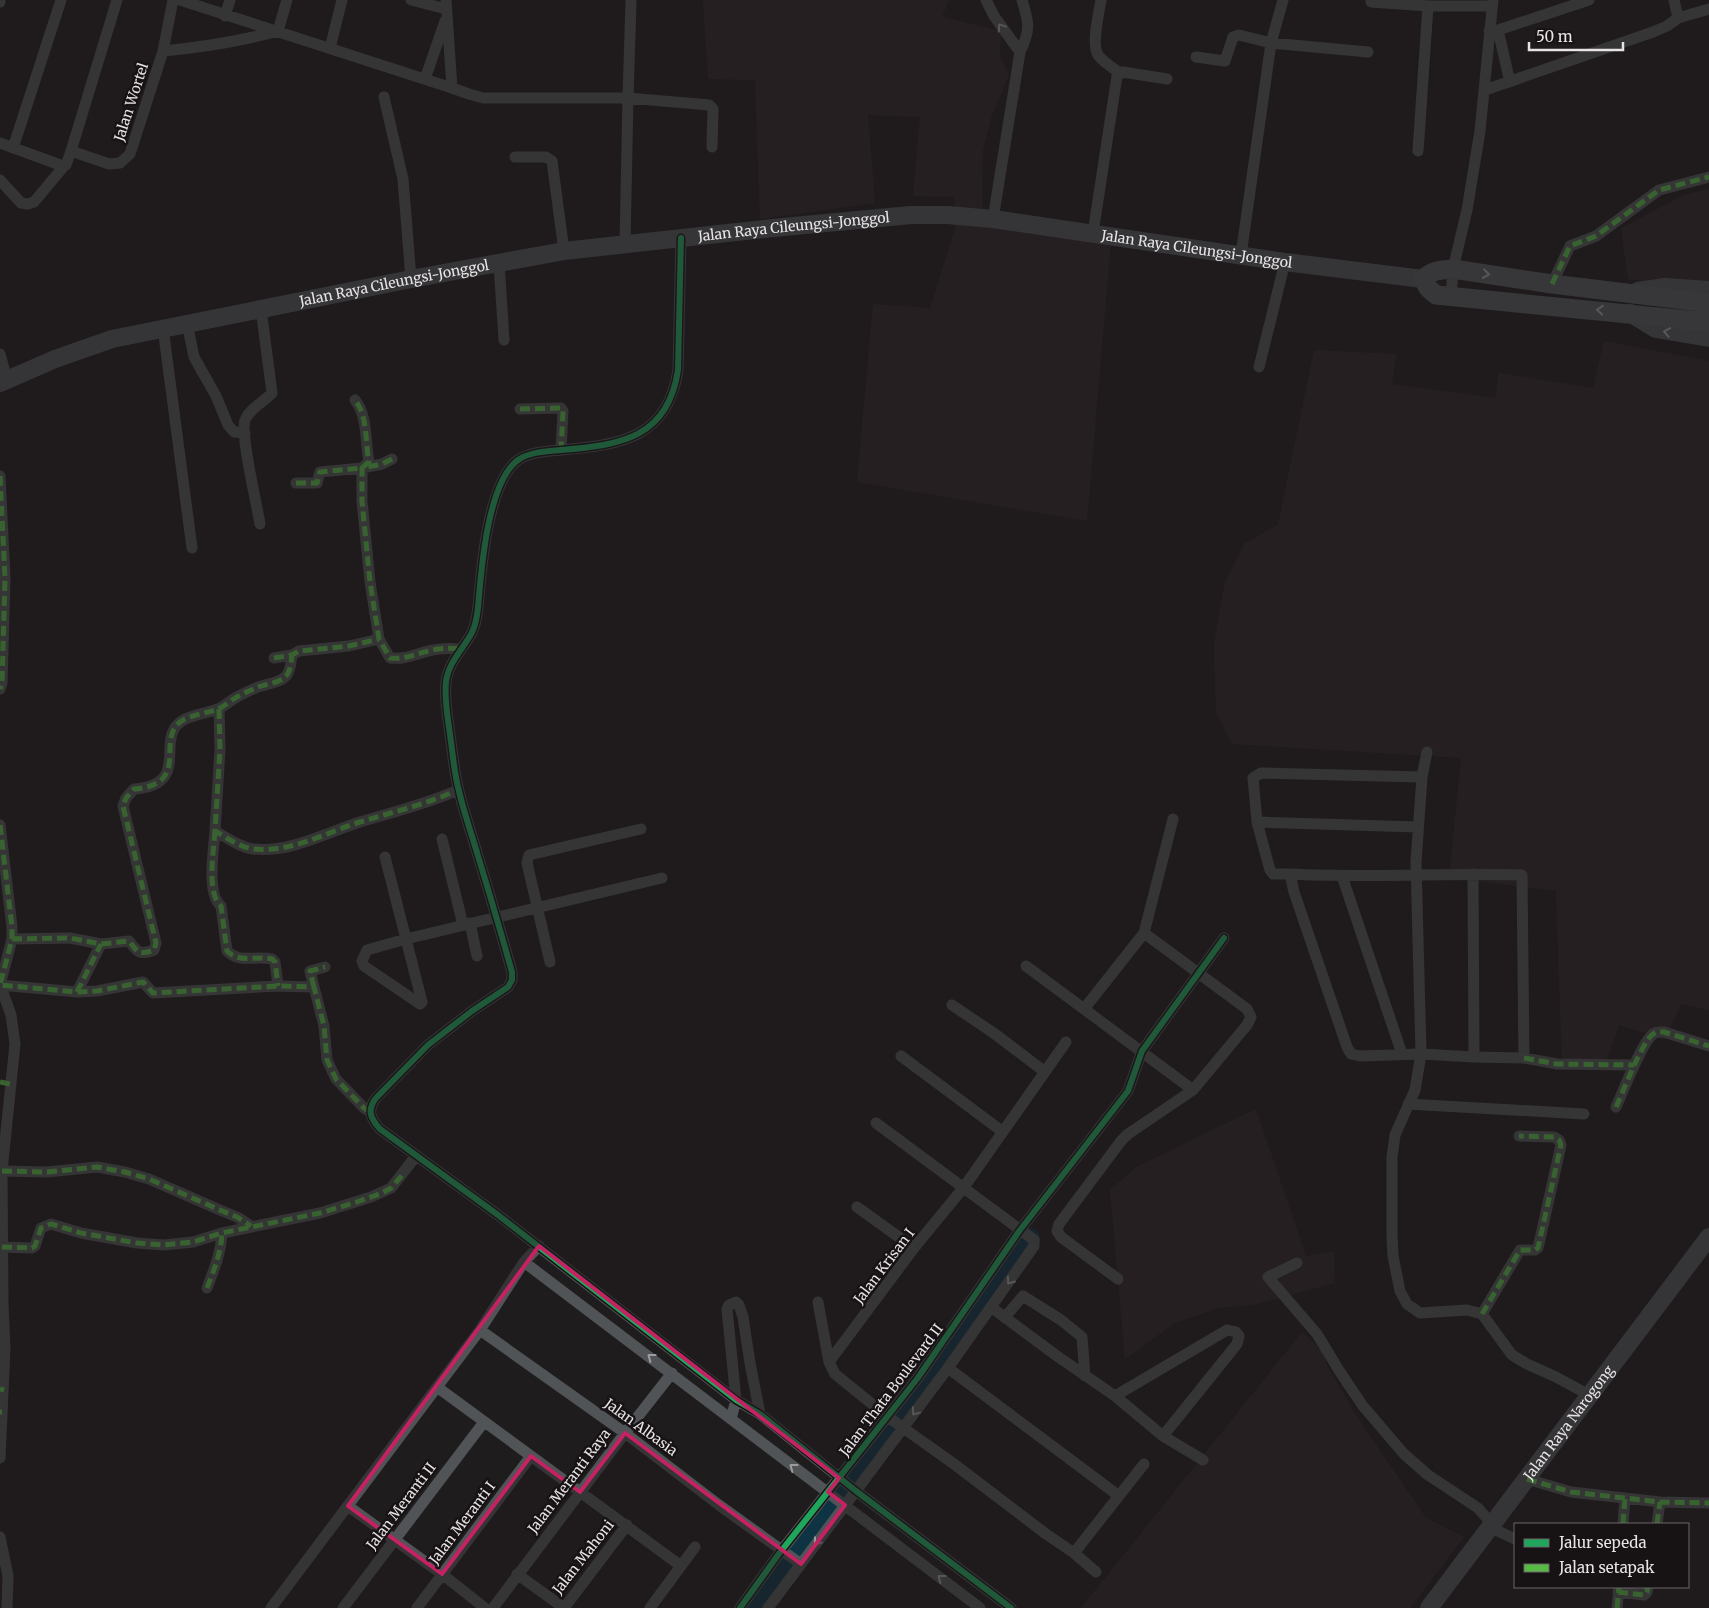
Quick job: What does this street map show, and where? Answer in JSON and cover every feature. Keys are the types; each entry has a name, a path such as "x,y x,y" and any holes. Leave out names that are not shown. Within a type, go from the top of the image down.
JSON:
{"highway":[{"path":"1709,303 1552,284 1453,269 1437,270 1423,279 1428,288 1436,295 1709,322"}],"main road":[{"name":"Jalan Raya Cileungsi-Jonggol","path":"3,381 55,359 112,339 411,279 564,251 792,226 911,216 948,215 993,219 1285,262 1423,279"},
{"path":"1626,293 1666,287 1709,290"},
{"path":"1630,313 1656,330 1709,338"},
{"name":"Jalan Raya Narogong","path":"1429,1608 1709,1237"}],"street":[{"path":"14,148 61,0"},
{"path":"0,180 21,203 28,204 34,202 65,165 71,151 117,0"},
{"name":"Jalan Wortel","path":"71,151 108,164 115,164 126,159 130,154 163,51 173,0"},
{"path":"180,0 483,98 628,98 709,105 713,109 712,147"},
{"path":"225,16 230,0"},
{"path":"278,31 287,0"},
{"path":"330,48 342,0"},
{"path":"411,0 446,8"},
{"path":"625,244 631,0"},
{"path":"986,0 994,16 1020,52"},
{"path":"993,219 1020,52 1028,36 1028,18 1022,0"},
{"path":"1101,0 1095,42 1095,49 1099,56 1120,73 1167,79"},
{"path":"1241,255 1272,43 1283,0"},
{"path":"1494,30 1589,0"},
{"path":"1674,0 1678,18"},
{"path":"1371,2 1428,6 1492,3 1494,30 1471,187 1453,269 1451,296"},
{"path":"1418,151 1428,6"},
{"path":"425,79 446,8"},
{"path":"446,8 452,88"},
{"path":"1485,90 1660,29 1674,23 1678,18 1709,9"},
{"path":"1494,30 1510,82"},
{"path":"163,51 210,47 278,31"},
{"path":"1196,57 1225,61 1232,39 1236,35 1248,36 1272,43 1368,52"},
{"path":"1094,233 1117,76 1120,73"},
{"path":"384,98 403,179 411,279"},
{"path":"0,143 63,166 65,165"},
{"path":"515,157 546,157 552,161 564,251"},
{"path":"1552,284 1570,246 1596,236 1659,190 1709,177"},
{"path":"681,238 678,370 675,390 651,427 640,434 608,443 545,451 518,460 508,471 500,486 490,518 484,549 477,610 470,635 453,662 446,684 448,719 458,790 497,916 512,972 512,980 508,987 472,1011 428,1045 376,1098 372,1103 370,1112 373,1122 380,1129 462,1187 736,1400 760,1414 847,1485 1011,1608"},
{"path":"1259,367 1285,262"},
{"path":"499,263 504,340"},
{"path":"260,524 244,421 248,414 272,393 261,309"},
{"path":"187,323 194,357 216,396 228,426 234,432 245,433"},
{"path":"163,328 192,548"},
{"path":"0,354 3,381"},
{"path":"355,400 360,406 369,462 362,468"},
{"path":"520,409 561,408 563,411 561,450"},
{"path":"296,483 317,483 319,473 322,471 362,468 382,464 392,459"},
{"path":"362,468 363,510 370,582 379,639 386,654 390,658 395,659 408,658 433,650 461,649"},
{"path":"0,476 5,578 0,689"},
{"path":"274,658 292,655 299,651 349,646 379,639"},
{"path":"12,939 70,938 101,944 129,941 134,950 143,953 154,950 156,947 123,806 126,798 134,788 148,788 165,778 169,769 172,731 176,724 196,714 219,709 237,696 256,688 283,680 288,675 292,655"},
{"path":"219,709 220,750 212,866 215,898 221,906 227,951 235,957 242,959 272,959 275,962 278,986"},
{"path":"1427,752 1422,777 1416,876 1421,1054 1415,1090 1395,1135 1392,1158 1393,1256 1400,1291 1407,1304 1420,1313 1467,1310 1482,1314 1512,1355 1527,1364 1556,1376 1588,1395"},
{"path":"1422,777 1261,773 1253,778 1252,783 1257,822 1270,870 1273,874 1342,876 1522,875 1524,1058"},
{"path":"215,831 244,847 282,848 304,843 357,823 436,800 458,790"},
{"path":"1084,1009 1144,933 1173,820"},
{"path":"1257,822 1418,827"},
{"path":"0,825 12,927 12,939 0,984 11,1015 15,1044 14,1065 5,1083 2,1171 5,1348 0,1458"},
{"path":"550,962 527,863 529,856 642,828"},
{"path":"442,839 477,956"},
{"path":"385,857 406,939 422,1002 421,1004 364,966 362,961 367,950 406,939 497,916 662,878"},
{"path":"1290,874 1294,892 1351,1054 1360,1056 1421,1054 1524,1058 1558,1064 1634,1065"},
{"path":"1473,874 1474,1057"},
{"path":"1342,876 1402,1054"},
{"path":"1118,1279 1061,1237 1056,1231 1057,1228 1120,1141 1193,1090 1247,1025 1251,1017 1246,1009 1144,933"},
{"name":"Jalan Thata Boulevard II","path":"740,1608 792,1558 837,1499 890,1418 1020,1230 1128,1091 1142,1051 1200,974 1224,938"},
{"path":"76,992 101,944"},
{"path":"1026,966 1193,1090"},
{"path":"325,967 310,971 324,1026 327,1060 336,1079 370,1112"},
{"path":"0,984 76,992 97,991 144,982 153,993 278,986 314,987"},
{"path":"952,1005 995,1034 1045,1072"},
{"path":"1616,1107 1634,1065 1652,1035 1657,1032 1709,1046"},
{"name":"Jalan Krisan I","path":"829,1362 914,1248 964,1187 1066,1042"},
{"path":"901,1056 1003,1132"},
{"path":"1408,1104 1584,1114"},
{"path":"876,1123 1020,1230"},
{"path":"1482,1314 1520,1250 1535,1250 1538,1248 1561,1145 1559,1140 1554,1137 1519,1136"},
{"path":"2,1247 32,1248 35,1246 41,1228 51,1224 82,1233 137,1243 193,1242 251,1226 320,1214 382,1193 397,1181 416,1156"},
{"path":"2,1171 47,1172 97,1167 125,1172 149,1179 237,1217 251,1226"},
{"path":"857,1207 914,1248"},
{"name":"Jalan Thata Boulevard II","path":"768,1608 792,1558 847,1485 903,1427 948,1368 1033,1249 1034,1240 1020,1230"},
{"path":"207,1288 221,1248 222,1233"},
{"path":"271,1608 480,1330 524,1262 539,1246"},
{"path":"524,1262 980,1608"},
{"path":"1297,1263 1268,1277 1317,1334 1340,1372 1364,1406 1404,1454 1428,1475 1478,1508 1498,1531 1514,1539"},
{"path":"1005,1317 1023,1296 1061,1320 1082,1337 1085,1376"},
{"path":"732,1419 736,1400 728,1309 729,1305 736,1302 742,1309 744,1316 750,1363 760,1414"},
{"path":"818,1302 829,1362 835,1374 890,1418 1096,1572"},
{"path":"991,1307 1115,1396 1163,1436 1203,1460"},
{"name":"Jalan Albasia","path":"480,1330 625,1433 792,1558"},
{"path":"1115,1396 1227,1330 1236,1332 1239,1336 1237,1344 1163,1436"},
{"path":"948,1368 1119,1496"},
{"name":"Jalan Meranti Raya","path":"493,1608 517,1574 672,1373"},
{"path":"437,1386 681,1566"},
{"name":"Jalan Meranti II","path":"342,1608 484,1422"},
{"name":"Jalan Meranti I","path":"417,1608 531,1456"},
{"path":"1074,1554 1144,1464"},
{"path":"1527,1479 1571,1492 1660,1502 1709,1503"},
{"path":"1623,1523 1625,1498"},
{"path":"1657,1523 1660,1502"},
{"path":"348,1506 442,1574 485,1608"},
{"name":"Jalan Mahoni","path":"564,1608 627,1525"},
{"path":"0,1536 8,1576 7,1608"},
{"path":"650,1608 695,1547"},
{"path":"517,1574 564,1608"},
{"path":"1617,1608 1619,1590 1644,1595 1648,1588"}],"highlighted area":[{"path":"539,1246 839,1478 828,1492 845,1505 801,1564 625,1433 580,1492 531,1456 442,1574 348,1506"}],"shaded area":[{"path":"703,0 949,0 942,17 1001,31 1000,57 1009,75 992,115 983,150 982,224 1111,241 1087,521 857,482 873,304 930,308 956,226 954,197 913,196 920,117 868,115 875,203 760,219 755,80 708,79"},
{"path":"1709,189 1709,289 1628,279 1621,228 1684,195"},
{"path":"1604,341 1709,361 1709,1010 1681,1004 1665,1040 1619,1025 1604,1069 1562,1065 1556,891 1449,878 1461,758 1233,744 1216,714 1214,643 1225,582 1245,543 1278,525 1314,350 1396,354 1392,384 1495,398 1499,373 1593,388"},
{"path":"1256,1109 1306,1256 1334,1251 1335,1283 1253,1305 1218,1308 1175,1323 1125,1359 1110,1190 1136,1167"},
{"path":"1302,1332 1324,1352 1327,1366 1356,1415 1426,1518 1464,1537 1410,1608 1081,1608"}],"waterway":[{"path":"753,1608 1029,1239"}],"marked path":[{"path":"1552,284 1570,246 1596,236 1659,190 1709,177"},
{"path":"296,483 317,483 320,472 362,468 369,462 364,421 355,400"},
{"path":"520,409 561,408 563,411 561,450"},
{"path":"392,459 382,464 362,468 362,501 370,582 379,639 390,658 406,657 440,649 461,649"},
{"path":"0,476 5,578 2,683 0,689"},
{"path":"274,658 292,655 299,651 349,646 379,639"},
{"path":"12,939 70,938 101,944 129,941 138,951 144,953 154,950 156,943 123,806 126,798 134,789 152,785 163,778 168,769 171,736 176,727 185,719 218,709 258,687 277,682 286,676 289,671 292,655"},
{"path":"219,709 220,749 215,831 243,846 253,849 267,849 294,845 360,822 422,804 458,790"},
{"path":"0,825 12,927 12,939 0,985 77,992 97,991 143,982 153,993 278,986 314,987 324,1026 327,1060 336,1079 370,1112"},
{"path":"215,831 212,882 216,900 221,906 227,951 237,957 272,959 275,962 278,986"},
{"path":"77,992 101,944"},
{"path":"314,987 310,971 325,967"},
{"path":"1616,1107 1638,1057 1653,1034 1664,1032 1709,1046"},
{"path":"1524,1058 1557,1064 1634,1065"},
{"path":"0,1082 10,1084"},
{"path":"1482,1314 1520,1250 1535,1250 1538,1248 1561,1145 1559,1140 1554,1137 1519,1136"},
{"path":"2,1171 47,1172 97,1167 125,1172 149,1179 237,1217 251,1226"},
{"path":"2,1247 32,1248 35,1246 41,1228 51,1224 81,1233 137,1243 164,1245 193,1242 222,1233 320,1213 357,1202 391,1188 405,1172"},
{"path":"207,1288 219,1254 222,1233"},
{"path":"0,1389 4,1390"},
{"path":"1527,1479 1571,1492 1660,1502 1709,1503"},
{"path":"1623,1523 1625,1498"},
{"path":"1657,1523 1660,1502"},
{"path":"1617,1608 1619,1588"},
{"path":"1618,1592 1644,1595 1648,1588"}],"cycle path":[{"path":"681,238 678,370 673,393 664,410 652,424 638,434 622,440 583,448 545,451 522,457 508,470 500,485 485,544 478,611 470,636 452,663 447,675 446,702 457,784 512,972 512,980 508,987 472,1011 428,1045 376,1098 371,1106 371,1114 380,1129 498,1215 736,1400 760,1414 856,1491 1011,1608"},
{"path":"740,1608 778,1555 917,1379 1020,1230 1128,1091 1142,1051 1224,938"}]}
